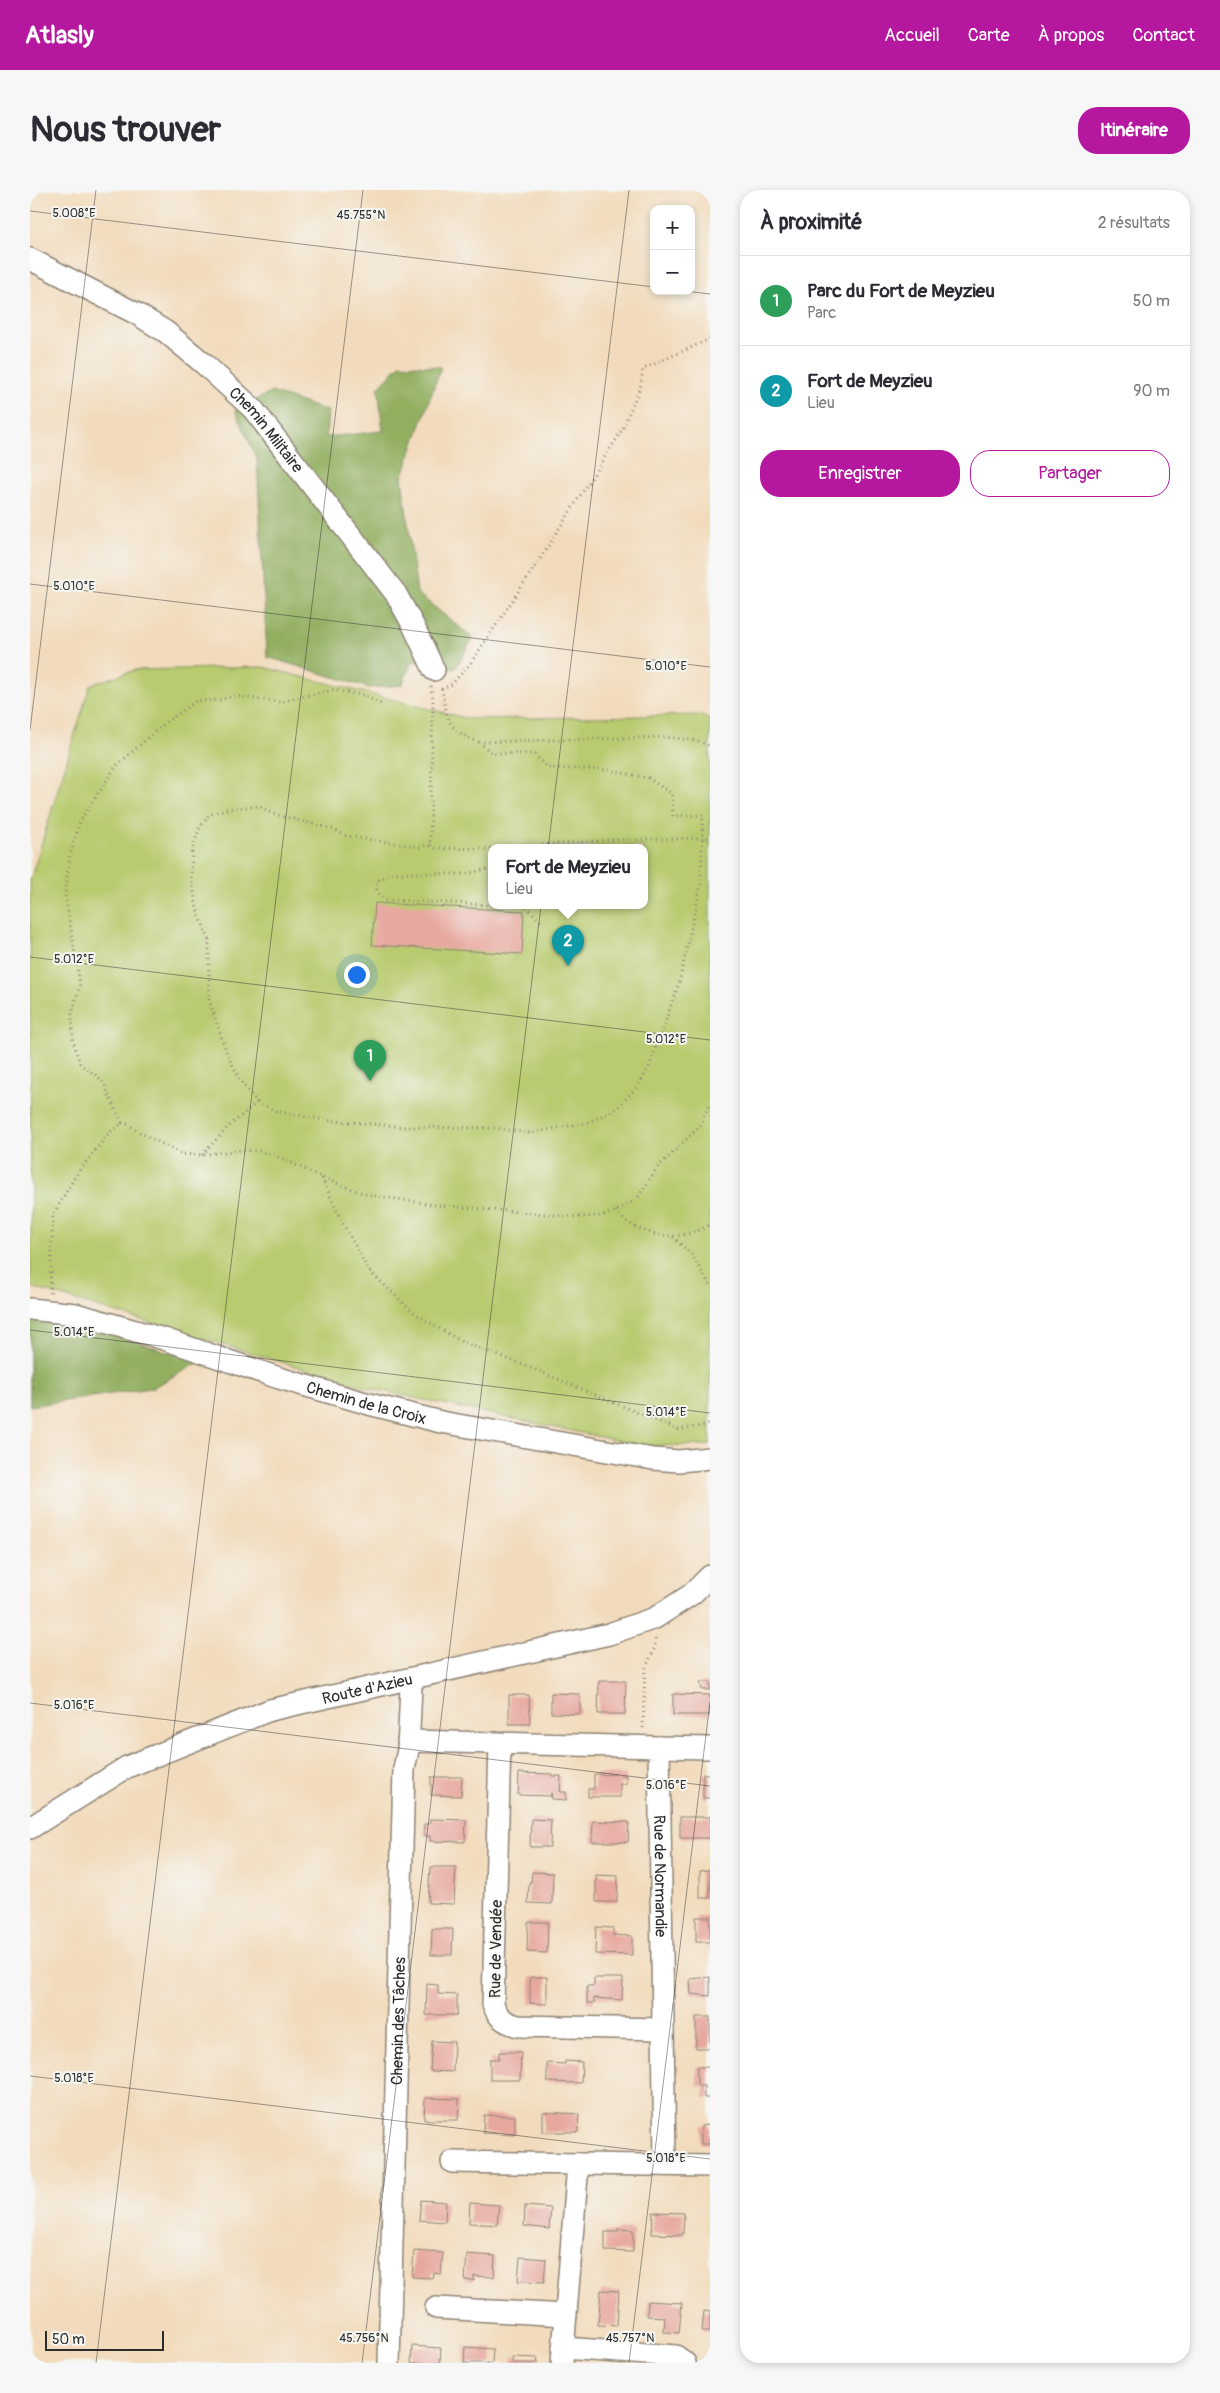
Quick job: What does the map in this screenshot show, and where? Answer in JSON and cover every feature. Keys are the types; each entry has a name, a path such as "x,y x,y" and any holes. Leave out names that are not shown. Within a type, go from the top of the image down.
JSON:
{"street":[{"name":"Chemin Militaire","path":"30,259 107,298 166,332 253,409 396,594 413,625 432,676"},
{"name":"Chemin de la Croix","path":"30,1309 76,1314 164,1339 279,1378 368,1404 441,1422 653,1458 678,1461 710,1458"},
{"name":"Route d'Azieu","path":"30,1828 127,1767 262,1714 609,1634 655,1618 692,1594 710,1576"},
{"name":"Chemin des Tâches","path":"390,2363 404,1768 408,1741 410,1679"},
{"path":"408,1741 710,1748"},
{"name":"Rue de Vendée","path":"500,1743 493,2004 497,2015 506,2022 518,2026 663,2028"},
{"name":"Rue de Normandie","path":"651,1746 663,2028 664,2166"},
{"path":"452,2162 710,2166"},
{"path":"578,2164 563,2356 676,2356 685,2363"},
{"path":"436,2308 566,2315"}],"path":[{"path":"488,849 435,848 430,845 420,847 346,836 333,830 273,814 259,806 225,809 209,815 199,829 192,851 191,877 197,909 209,940 209,1000 227,1054 242,1082 257,1102 278,1112 326,1120 404,1127 494,1128 530,1133 589,1122 616,1109 638,1086 649,1067 679,983 701,884 703,815 673,816 672,794 648,778 609,770 548,768 534,754 492,753 478,742 461,736 453,728 448,718 442,689 452,684 470,664 529,577 622,430 641,385 643,369 710,339"},
{"path":"430,845 434,699 432,676"},
{"path":"122,1123 102,1080 80,1064 73,1040 72,1014 80,984 65,894 70,855 80,821 116,766 158,729 196,701 218,700 235,696 278,702 333,690 363,695 383,705"},
{"path":"478,742 665,737 698,741 710,746"},
{"path":"555,844 619,839 710,838"},
{"path":"488,869 466,874 392,873 379,880 376,888 379,895 386,900 488,905"},
{"path":"529,909 541,922"},
{"path":"202,1155 228,1127 257,1102"},
{"path":"52,1310 50,1259 52,1215 76,1175 108,1134 122,1123 128,1124 182,1154 202,1155 240,1150 260,1151 295,1163 322,1177 365,1194 435,1205 564,1217 602,1216 616,1211 637,1199 657,1168 700,1126 710,1103"},
{"path":"322,1177 341,1220 369,1271 413,1312 462,1342 529,1367 679,1430 710,1424"},
{"path":"616,1211 621,1218 654,1234 673,1236 693,1232 710,1224"},
{"path":"673,1236 691,1254 710,1284"},
{"path":"651,1746 645,1670 655,1647 655,1618"}],"green space":[{"path":"400,364 441,367 402,478 417,593 473,638 455,669 412,661 402,685 370,688 267,657 257,459 235,410 272,392 328,411 326,437 383,431 378,388"},
{"path":"263,667 469,719 703,715 710,720 710,1445 643,1446 368,1388 31,1287 30,881 90,685 135,670"},
{"path":"30,1318 76,1322 200,1362 152,1388 30,1406"}],"building":[{"path":"375,903 524,911 522,954 372,945"},
{"path":"599,1681 626,1681 625,1714 598,1714"},
{"path":"700,1682 710,1682 710,1690 702,1690"},
{"path":"551,1693 580,1694 580,1714 551,1713"},
{"path":"673,1694 710,1695 710,1715 673,1715"},
{"path":"509,1695 529,1695 530,1724 509,1724"},
{"path":"519,1773 561,1776 560,1792 566,1792 566,1800 552,1799 551,1793 551,1796 518,1795"},
{"path":"594,1774 626,1775 626,1784 620,1784 620,1797 588,1797 588,1789 594,1789"},
{"path":"703,1774 710,1774 710,1798 703,1798"},
{"path":"431,1777 462,1777 461,1796 431,1795"},
{"path":"680,1817 710,1817 710,1838 680,1838"},
{"path":"430,1819 466,1820 465,1842 430,1841 430,1836 424,1836 424,1824 430,1824"},
{"path":"531,1819 551,1820 550,1847 530,1847"},
{"path":"593,1821 629,1822 628,1842 592,1842"},
{"path":"430,1867 456,1867 454,1904 428,1903"},
{"path":"710,1870 710,1898 700,1898 700,1871"},
{"path":"532,1872 553,1873 552,1904 528,1903 529,1882 531,1882"},
{"path":"596,1875 618,1876 617,1902 596,1902"},
{"path":"696,1917 710,1917 710,1942 696,1942"},
{"path":"528,1922 548,1922 547,1953 527,1952"},
{"path":"596,1927 613,1928 613,1935 632,1936 632,1955 595,1954"},
{"path":"432,1929 453,1929 452,1955 431,1955"},
{"path":"530,1977 547,1977 547,2004 530,2003"},
{"path":"710,1977 710,1996 691,1994 690,1979"},
{"path":"594,1978 623,1978 622,2000 594,1998 594,2003 587,2003 587,1986 594,1986"},
{"path":"427,1984 438,1985 438,1994 457,1995 457,2015 426,2015"},
{"path":"696,2017 710,2017 710,2048 696,2048"},
{"path":"432,2041 454,2042 453,2072 430,2071"},
{"path":"499,2052 521,2052 520,2080 490,2080 490,2059 499,2059"},
{"path":"565,2061 582,2062 581,2083 547,2082 547,2063 565,2064"},
{"path":"697,2067 710,2067 710,2098 704,2098 704,2086 697,2086"},
{"path":"425,2098 459,2099 458,2120 424,2120"},
{"path":"543,2112 579,2114 578,2132 543,2132"},
{"path":"484,2115 515,2116 515,2135 483,2133"},
{"path":"710,2125 710,2144 701,2144 701,2126"},
{"path":"421,2200 446,2202 445,2222 419,2220"},
{"path":"470,2203 499,2205 497,2225 469,2223"},
{"path":"525,2206 551,2208 549,2229 524,2226"},
{"path":"653,2212 684,2213 683,2235 652,2234"},
{"path":"618,2229 633,2230 633,2252 605,2251 605,2232 618,2232"},
{"path":"414,2251 443,2253 441,2274 433,2273 432,2278 412,2277"},
{"path":"467,2254 495,2256 494,2277 474,2276 474,2281 465,2280"},
{"path":"520,2257 546,2259 544,2282 518,2281"},
{"path":"601,2290 619,2291 617,2326 598,2325"},
{"path":"648,2301 682,2303 679,2333 664,2332 665,2317 647,2316"},
{"path":"704,2311 710,2312 710,2332 702,2332"},
{"path":"412,2346 441,2348 440,2363 411,2363"},
{"path":"465,2347 493,2349 492,2363 464,2363"},
{"path":"512,2357 538,2358 537,2363 512,2363"}],"place":[{"name":"Fort de Meyzieu","path":"568,966"},
{"name":"Parc du Fort de Meyzieu","path":"370,1081"}]}
